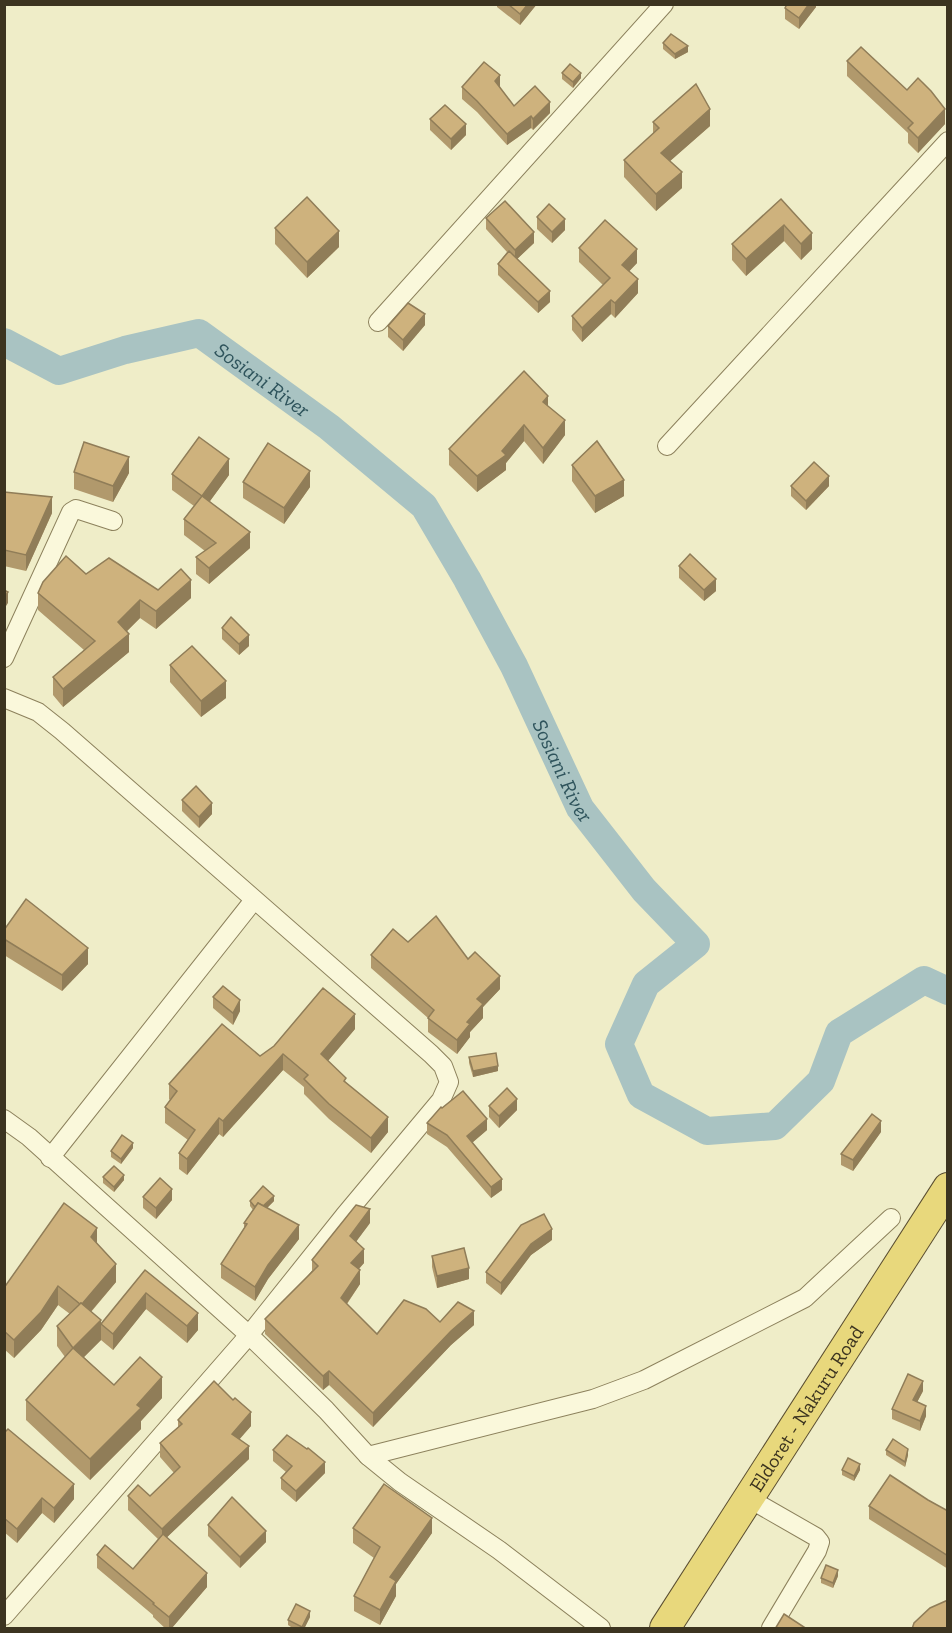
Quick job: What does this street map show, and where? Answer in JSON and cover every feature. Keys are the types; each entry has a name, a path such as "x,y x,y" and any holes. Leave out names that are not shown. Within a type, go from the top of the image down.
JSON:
{"highway":[{"name":"Eldoret - Nakuru Road","path":"665,1629 948,1188"}],"street":[{"path":"378,322 664,4"},
{"path":"666,446 948,141"},
{"path":"4,658 71,512 76,509 113,521"},
{"path":"4,698 38,712 437,1060 443,1066 449,1082 441,1100 249,1335 4,1616"},
{"path":"50,1158 254,900"},
{"path":"4,1119 29,1137 249,1335 326,1410 368,1456 400,1482 498,1550 601,1629"},
{"path":"368,1456 593,1399 644,1380 805,1298 891,1218"},
{"path":"748,1498 816,1537 820,1542 817,1551 771,1629"}],"building":[{"path":"508,4 528,4 520,14"},
{"path":"787,4 809,4 799,18 785,8"},
{"path":"671,34 688,46 675,54 663,43"},
{"path":"861,47 907,90 918,78 945,109 918,138 908,128 913,123 847,61"},
{"path":"484,62 500,75 495,81 514,106 535,86 550,102 533,119 531,116 507,134 462,87"},
{"path":"570,64 581,73 573,82 562,73"},
{"path":"696,84 710,109 661,153 682,172 656,194 624,160 659,128 653,122"},
{"path":"445,105 466,124 451,139 430,119"},
{"path":"307,197 339,231 307,262 275,228"},
{"path":"781,199 812,233 801,244 784,225 746,259 732,244"},
{"path":"505,201 534,232 515,250 486,218"},
{"path":"549,204 565,219 552,232 537,217"},
{"path":"605,220 637,249 622,265 638,279 615,303 611,300 582,328 572,316 610,278 579,248"},
{"path":"509,251 550,291 538,302 498,264"},
{"path":"408,303 425,314 403,340 388,326"},
{"path":"524,371 548,396 543,402 565,420 543,448 524,425 502,451 506,455 477,476 449,449"},
{"path":"199,437 229,459 202,496 172,474"},
{"path":"597,441 624,480 595,496 572,465"},
{"path":"84,442 129,457 113,486 74,472"},
{"path":"268,443 310,471 284,508 243,482"},
{"path":"814,462 829,476 806,501 791,486"},
{"path":"4,492 52,497 26,555 4,550"},
{"path":"202,496 250,532 209,568 196,557 216,543 184,519"},
{"path":"690,554 716,579 704,590 679,566"},
{"path":"66,556 86,574 109,558 158,590 181,569 191,580 156,611 140,600 118,622 129,634 63,689 53,677 95,641 38,593 43,582"},
{"path":"231,617 249,635 239,644 222,628"},
{"path":"192,646 226,681 201,701 170,665"},
{"path":"196,786 212,803 199,817 182,800"},
{"path":"26,899 88,948 62,975 4,939 4,930"},
{"path":"436,916 468,959 475,952 500,976 477,999 483,1004 467,1022 470,1024 457,1040 428,1018 434,1010 371,955 393,929 408,942"},
{"path":"223,986 240,1000 233,1013 213,997"},
{"path":"323,988 355,1014 321,1054 346,1078 344,1081 388,1117 371,1138 329,1104 304,1079 308,1075 283,1054 223,1121 219,1118 187,1159 179,1153 195,1130 165,1107 177,1091 169,1084 222,1024 260,1056 274,1046"},
{"path":"496,1053 498,1066 473,1071 469,1057"},
{"path":"507,1088 517,1099 499,1116 489,1106"},
{"path":"463,1091 487,1119 467,1136 502,1179 491,1187 447,1135 427,1123 441,1107"},
{"path":"872,1114 881,1121 853,1160 841,1154"},
{"path":"122,1135 133,1143 121,1159 111,1151"},
{"path":"114,1166 124,1175 114,1187 103,1177"},
{"path":"160,1178 172,1189 156,1208 143,1197"},
{"path":"263,1186 274,1196 263,1206 258,1203 255,1207 250,1201"},
{"path":"64,1203 97,1228 91,1237 116,1264 82,1304 58,1286 41,1312 14,1340 4,1331 4,1284 6,1285"},
{"path":"258,1203 299,1225 268,1265 255,1287 221,1264"},
{"path":"356,1205 370,1209 350,1236 364,1249 351,1263 360,1270 341,1298 377,1334 404,1300 426,1309 440,1322 458,1302 474,1311 451,1331 373,1413 329,1371 323,1376 265,1319 318,1266 312,1260"},
{"path":"544,1214 552,1229 531,1244 501,1283 486,1272 521,1225"},
{"path":"464,1248 469,1268 437,1276 432,1256"},
{"path":"145,1270 198,1313 187,1326 146,1293 113,1334 101,1324"},
{"path":"81,1303 101,1320 73,1348 57,1326"},
{"path":"73,1348 114,1385 140,1357 162,1377 137,1405 141,1408 90,1459 26,1400"},
{"path":"908,1374 923,1381 913,1400 926,1406 920,1421 892,1409"},
{"path":"214,1381 233,1400 235,1398 251,1412 232,1434 249,1446 162,1529 128,1496 138,1485 150,1496 180,1467 160,1443 182,1424 178,1420"},
{"path":"8,1429 74,1484 54,1508 42,1498 17,1529 4,1518 4,1433"},
{"path":"287,1435 325,1462 296,1491 281,1478 292,1466 273,1450"},
{"path":"893,1439 908,1449 905,1462 886,1450"},
{"path":"848,1458 860,1464 854,1476 842,1470"},
{"path":"890,1475 948,1511 948,1556 869,1506"},
{"path":"384,1484 432,1518 390,1577 396,1581 380,1610 354,1596 380,1547 353,1528"},
{"path":"232,1497 266,1531 240,1557 208,1525"},
{"path":"163,1534 207,1573 169,1617 97,1555 105,1545 133,1569"},
{"path":"826,1565 838,1570 833,1583 821,1578"},
{"path":"948,1600 948,1629 912,1629 914,1623 930,1608"},
{"path":"296,1604 310,1611 302,1627 288,1620"},
{"path":"784,1614 807,1629 775,1629"}],"waterway":[{"name":"Sosiani River","path":"4,342 59,371 125,350 199,333 329,427 424,506 514,666 580,808 644,890 696,944 646,984 619,1044 641,1095 707,1131 775,1126 821,1081 839,1033 924,980 948,991"}]}
